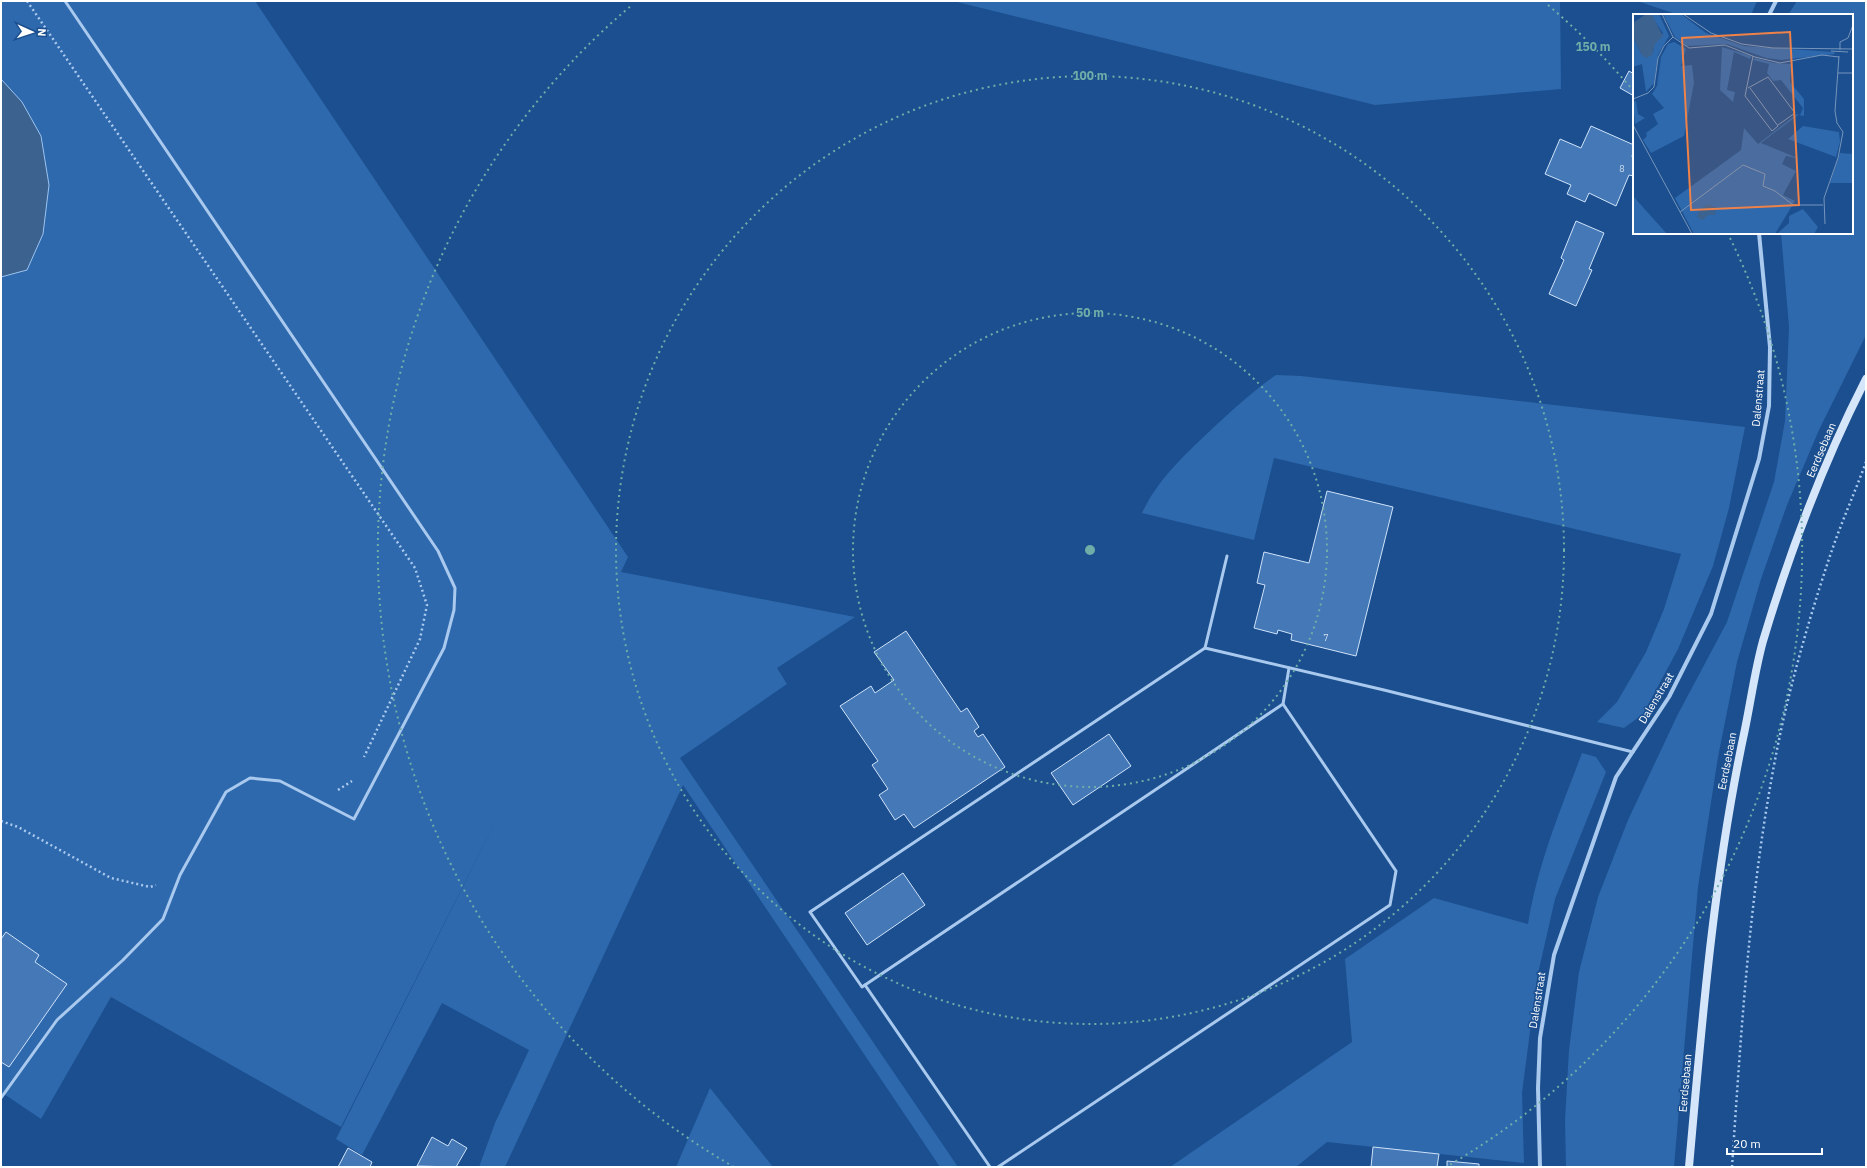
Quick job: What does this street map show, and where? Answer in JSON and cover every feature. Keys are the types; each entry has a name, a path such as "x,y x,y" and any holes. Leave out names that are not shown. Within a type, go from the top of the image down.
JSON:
{"main road":[{"name":"Eerdsebaan","path":"1689,1167 1707,970 1732,788 1763,643 1804,516 1839,432 1866,379"}],"street":[{"path":"1770,14 1776,1"},
{"name":"Dalenstraat","path":"1540,1167 1538,1088 1540,1038 1554,955 1616,777 1669,696 1711,614 1759,459 1768,406 1770,347 1759,234"}],"lane":[{"path":"1,1098 57,1020 123,960 163,919 180,875 226,792 250,778 280,781 354,818 444,648 454,610 455,588 438,551 65,1"},
{"path":"1227,556 1205,648 810,912 862,987 1283,704"},
{"path":"1205,648 1632,752"},
{"path":"998,1167 1390,905 1396,871 1283,704 1289,668"},
{"path":"866,984 990,1167"}],"path":[{"path":"27,1 415,568 427,605 420,639 362,760"},
{"path":"1732,1167 1746,976 1758,864 1783,721 1801,652 1832,550 1866,462"},
{"path":"332,790 339,790 352,782 355,775"},
{"path":"1,821 18,827 111,878 150,887 180,875"}],"shaded area":[{"path":"1,1 255,1 628,557 621,572 855,617 777,668 787,684 680,758 958,1167 940,1167 683,785 505,1167 479,1167 495,1123 529,1050 442,1003 362,1155 336,1139 504,805 341,1127 111,997 41,1119 1,1092"},
{"path":"953,1 1560,1 1561,89 1375,105"},
{"path":"1637,1 1757,1 1751,14 1676,14"},
{"path":"1797,1 1866,1 1866,335 1819,430 1787,505 1761,579 1737,662 1718,757 1698,887 1674,1167 1566,1167 1565,1120 1569,1050 1579,972 1598,897 1628,820 1678,714 1727,622 1774,482 1785,421 1789,327 1781,234 1853,234 1853,14 1789,14"},
{"path":"1,79 22,102 41,136 49,185 43,234 27,270 1,277"},
{"path":"1276,375 1301,376 1745,427 1729,508 1713,566 1678,649 1643,714 1624,728 1597,722 1617,702 1646,652 1664,609 1681,554 1274,458 1254,540 1142,513 1157,488 1174,466 1237,406"},
{"path":"1582,753 1596,757 1606,772 1555,899 1537,978 1522,1093 1524,1163 1327,1142 1296,1167 1170,1167 1352,1042 1345,959 1434,898 1528,924 1532,902 1544,858"},
{"path":"710,1088 773,1167 676,1167"}],"building":[{"path":"1629,71 1633,73 1633,95 1620,88"},
{"path":"1591,126 1633,145 1633,176 1629,175 1616,206 1589,193 1585,202 1567,194 1571,185 1545,174 1560,139 1581,148"},
{"path":"1576,221 1604,233 1589,269 1592,270 1576,306 1549,294 1564,260 1561,258"},
{"path":"1327,491 1393,507 1356,656 1291,640 1292,634 1278,630 1277,634 1254,628 1265,585 1257,583 1264,552 1309,563"},
{"path":"906,631 961,712 967,708 979,727 974,731 978,737 983,734 1005,767 914,828 904,814 895,820 879,795 888,789 872,765 878,761 840,706 871,686 875,693 894,680 874,652"},
{"path":"1109,734 1131,766 1073,805 1051,773"},
{"path":"903,873 925,905 867,945 845,913"},
{"path":"6,932 39,955 35,962 67,984 9,1067 1,1062 1,939"},
{"path":"432,1137 448,1146 452,1139 467,1148 456,1167 417,1166"},
{"path":"1373,1147 1439,1154 1437,1167 1371,1167"},
{"path":"348,1148 372,1162 370,1167 338,1167"},
{"path":"1447,1161 1479,1164 1479,1167 1447,1167"}]}
